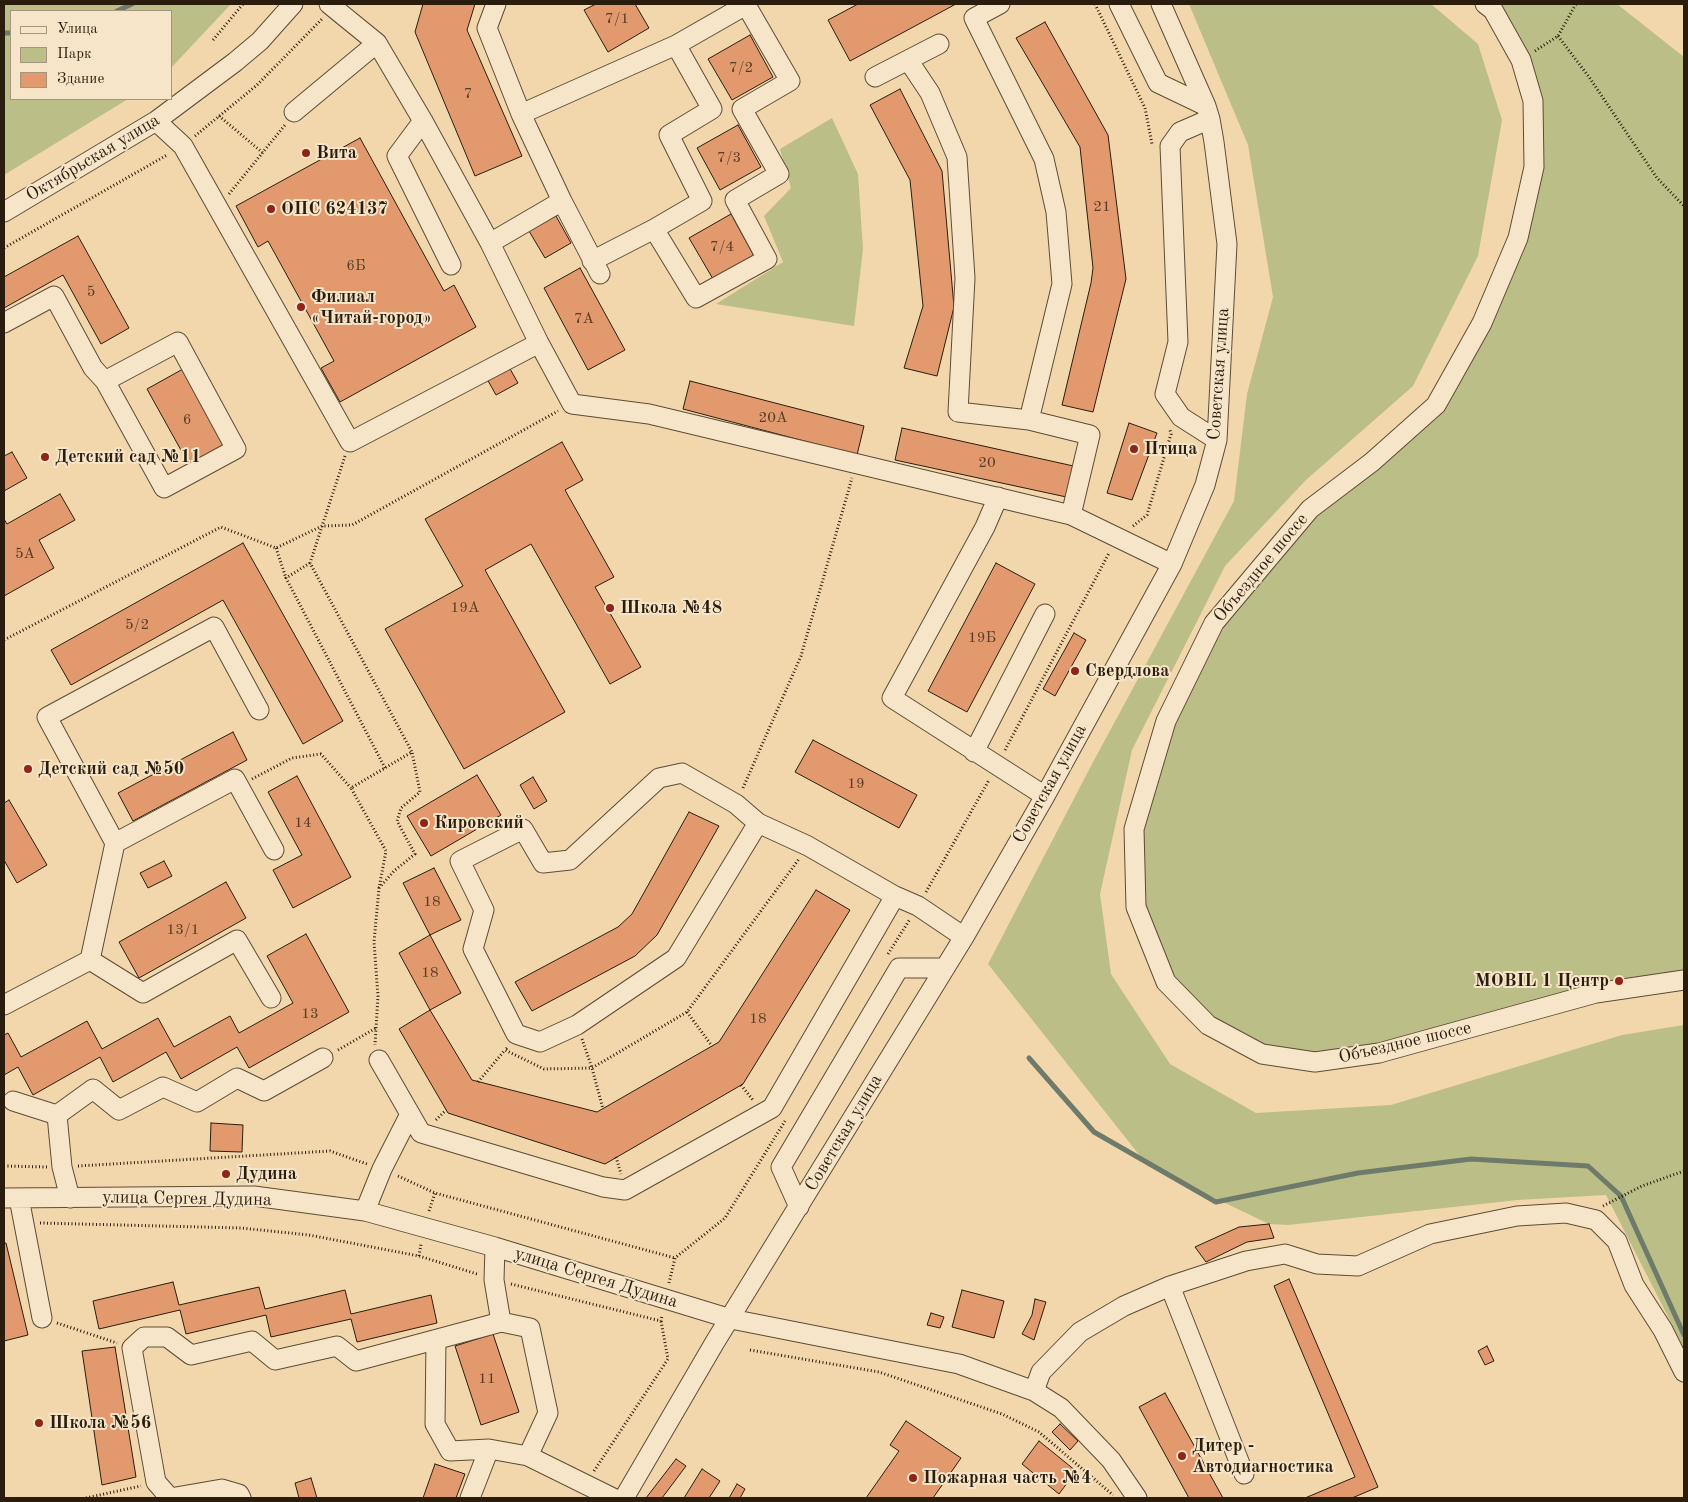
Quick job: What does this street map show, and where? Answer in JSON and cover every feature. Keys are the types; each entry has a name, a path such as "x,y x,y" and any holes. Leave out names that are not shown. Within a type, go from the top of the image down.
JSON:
{"street":[{"name":"Октябрьская улица","path":"4,212 156,121 260,41 293,4"},
{"path":"496,4 487,28 521,114 596,268 654,229 702,201 669,135 712,109 676,45"},
{"path":"1000,4 974,18 1044,159 1056,212 1062,284 1029,420"},
{"path":"1119,4 1158,83 1208,112 1180,132 1170,146 1178,342 1166,394 1181,417 1217,440"},
{"name":"Советская улица","path":"624,1498 715,1342 964,937 1045,796 1172,564 1205,485 1217,440 1226,244 1214,142 1208,112 1161,4"},
{"name":"Объездное шоссе","path":"1485,4 1493,10 1521,60 1533,101 1534,167 1518,238 1482,323 1436,405 1372,462 1310,509 1214,623 1166,721 1134,829 1136,907 1166,982 1208,1025 1262,1054 1315,1062 1379,1053 1596,993 1684,980"},
{"path":"521,114 676,45 746,5 790,82 742,109 779,174 735,200 767,259 696,298 654,229"},
{"path":"331,6 376,43 423,121 490,243 539,343 572,404 649,414 1071,515 1172,564"},
{"path":"294,112 376,43"},
{"path":"875,78 939,44"},
{"path":"908,60 930,93 957,158 965,278 958,412 1029,420 1090,435 1071,515"},
{"path":"156,121 183,146 350,442 539,343"},
{"path":"423,121 397,156 451,265"},
{"path":"490,243 562,201"},
{"path":"4,323 54,296 93,368 105,380 164,488 236,449 178,342 105,380"},
{"path":"998,497 985,527 892,698 1045,796"},
{"path":"974,752 1045,614"},
{"path":"90,960 115,843 47,717 214,627 259,710"},
{"path":"758,822 676,958 577,1025 540,1042 516,1034 472,949 484,910 460,861 523,829 543,863 570,860 659,778 666,776 682,773 736,804 758,822 808,846 895,896 918,906 964,937"},
{"path":"115,843 235,779 274,850"},
{"path":"379,1060 421,1134 603,1187 625,1190 772,1108 895,896"},
{"path":"90,960 143,993 238,940 271,998"},
{"path":"4,1005 90,960"},
{"path":"799,1207 781,1167 900,968 945,968"},
{"path":"57,1115 93,1089 119,1110 164,1087 197,1102 237,1078 264,1091 323,1058"},
{"path":"13,1101 57,1115"},
{"path":"365,1211 382,1169 410,1114"},
{"path":"57,1115 62,1168 70,1198"},
{"name":"улица Сергея Дудина","path":"12,1198 254,1196 365,1211 495,1247 730,1319 959,1364 1034,1391 1061,1408 1111,1460 1137,1498"},
{"path":"12,1198 25,1223 42,1318"},
{"path":"1034,1391 1041,1372 1080,1332 1124,1306 1170,1286 1246,1261 1285,1254 1317,1264 1358,1266 1430,1234 1517,1216 1566,1213 1596,1220 1618,1241 1634,1285 1663,1330 1684,1372"},
{"path":"495,1247 494,1280 501,1322"},
{"path":"1170,1286 1244,1474"},
{"path":"241,1498 239,1494 222,1489 170,1498 156,1482 132,1348 144,1337 167,1337 191,1355 252,1341 274,1360 337,1346 356,1361 501,1322 530,1328 548,1413 528,1456"},
{"path":"436,1340 436,1424 450,1451 489,1449 528,1456 613,1498"},
{"path":"470,1498 489,1449"}],"path":[{"path":"213,40 243,4"},
{"path":"1095,4 1145,108 1153,148"},
{"path":"1521,60 1558,36 1576,4"},
{"path":"4,248 183,146 257,84 331,6"},
{"path":"1558,36 1589,77 1657,178 1684,206"},
{"path":"218,208 294,112"},
{"path":"219,116 262,153"},
{"path":"4,640 221,527 276,548 322,526 352,525 572,404"},
{"path":"886,957 918,906 997,766 1118,537 1147,515 1171,434 1168,427"},
{"path":"286,578 310,563 350,442"},
{"path":"736,804 801,656 856,464"},
{"path":"276,548 286,578 385,768"},
{"path":"310,563 412,752 420,792 401,808 397,821 415,854 394,871 379,888"},
{"path":"351,788 412,752"},
{"path":"239,786 292,758 321,754 351,788 386,851 379,888 374,942 378,996 374,1052 379,1060"},
{"path":"505,1050 544,1069 592,1068 687,1012 808,846"},
{"path":"687,1012 712,1046"},
{"path":"577,1025 592,1068 603,1109"},
{"path":"323,1058 376,1028"},
{"path":"478,1082 516,1034"},
{"path":"585,1485 668,1359 661,1321 675,1258 724,1218 787,1117"},
{"path":"4,1166 62,1168 330,1151 382,1169 435,1193 675,1258"},
{"path":"1601,1207 1642,1186 1684,1171"},
{"path":"25,1223 241,1228 309,1235 419,1256 494,1280 661,1321"},
{"path":"42,1318 132,1348"},
{"path":"750,1350 879,1372 1002,1414 1039,1432 1116,1498"},
{"path":"86,1498 156,1482"}],"green space":[{"path":"4,4 231,4 172,67 172,10 10,10 10,100 126,100 4,175"},
{"path":"1189,4 1431,4 1478,44 1502,120 1478,256 1413,386 1306,480 1225,566 1132,750 1100,894 1111,974 1170,1064 1256,1113 1391,1105 1622,1035 1684,1025 1684,1348 1606,1195 1518,1200 1288,1225 1269,1224 1148,1166 988,964 1092,764 1234,501 1247,394 1273,297 1248,145"},
{"path":"1491,4 1617,4 1684,57 1684,973 1599,983 1496,1016 1314,1057 1265,1047 1214,1021 1172,982 1144,911 1139,830 1172,727 1214,633 1311,516 1442,408 1521,242 1537,101"},
{"path":"832,118 858,174 863,249 854,326 716,304 783,262 764,216 791,188 780,149"}],"building":[{"path":"423,4 475,4 467,30 522,156 475,176 415,32"},
{"path":"596,4 635,4 649,28 608,52 584,10"},
{"path":"858,4 956,4 850,61 828,20"},
{"path":"1045,22 1108,135 1126,279 1093,412 1062,405 1093,268 1080,147 1016,38"},
{"path":"750,35 773,77 732,100 708,59"},
{"path":"900,89 942,171 954,307 937,376 904,368 923,306 910,180 870,105"},
{"path":"738,125 761,167 720,190 697,148"},
{"path":"360,138 444,291 454,285 476,327 340,402 321,368 334,361 268,241 258,247 236,206"},
{"path":"731,214 754,256 713,279 689,238"},
{"path":"556,216 571,243 545,258 529,231"},
{"path":"78,236 129,328 101,344 63,275 4,308 4,277"},
{"path":"580,268 625,350 588,370 544,288"},
{"path":"509,367 518,383 496,395 487,379"},
{"path":"183,369 228,450 192,470 147,389"},
{"path":"690,381 864,426 857,455 683,409"},
{"path":"1129,423 1157,433 1132,500 1107,493"},
{"path":"902,428 1078,467 1071,498 895,460"},
{"path":"562,442 583,480 565,490 614,577 595,587 641,667 610,684 531,544 485,570 565,712 464,769 385,629 463,586 425,519"},
{"path":"12,452 27,478 4,491 4,456"},
{"path":"60,494 75,520 39,540 54,568 4,596 4,519 7,524"},
{"path":"243,543 343,721 303,744 223,600 71,685 51,650"},
{"path":"996,563 1035,584 967,712 928,691"},
{"path":"1074,633 1086,640 1055,696 1043,689"},
{"path":"233,732 247,760 133,821 118,793"},
{"path":"813,740 917,795 899,828 795,772"},
{"path":"477,775 501,815 431,856 407,816"},
{"path":"297,776 351,877 293,908 273,870 302,855 268,792"},
{"path":"533,777 547,801 534,809 520,785"},
{"path":"9,800 47,865 17,883 4,860 4,803"},
{"path":"689,812 719,826 657,935 635,956 532,1011 515,982 618,927 632,914"},
{"path":"164,861 172,876 148,888 140,873"},
{"path":"434,868 461,920 430,935 403,883"},
{"path":"226,882 246,918 139,978 119,942"},
{"path":"816,890 850,910 743,1084 605,1164 448,1113 399,1029 430,1010 472,1080 597,1112 719,1042"},
{"path":"306,934 349,1012 249,1068 237,1047 181,1079 166,1052 113,1082 100,1057 33,1095 18,1067 4,1075 4,1035 8,1033 21,1057 87,1021 102,1049 158,1018 174,1047 230,1016 239,1033 293,1003 267,956"},
{"path":"430,935 461,993 430,1010 399,953"},
{"path":"211,1123 243,1125 242,1152 210,1151"},
{"path":"1269,1224 1274,1238 1247,1242 1206,1262 1195,1247 1239,1227"},
{"path":"4,1243 6,1243 28,1335 4,1341"},
{"path":"1289,1279 1378,1487 1352,1498 1305,1498 1355,1477 1274,1286"},
{"path":"173,1282 179,1305 259,1287 265,1309 345,1290 351,1314 431,1295 437,1323 357,1342 351,1319 271,1337 266,1315 186,1334 180,1310 99,1329 93,1301"},
{"path":"962,1290 1004,1301 994,1338 952,1327"},
{"path":"1035,1299 1046,1302 1034,1340 1022,1334 1032,1315"},
{"path":"931,1313 944,1317 940,1328 927,1325"},
{"path":"493,1334 519,1412 481,1425 455,1346"},
{"path":"1487,1346 1494,1361 1485,1365 1478,1351"},
{"path":"115,1347 136,1477 102,1485 82,1351"},
{"path":"1165,1393 1223,1498 1189,1498 1139,1407"},
{"name":"Пожарная часть №4","path":"906,1421 961,1458 933,1498 866,1498 899,1451 890,1445"},
{"path":"1060,1424 1078,1441 1070,1450 1052,1432"},
{"path":"1039,1441 1076,1471 1059,1494 1022,1464"},
{"path":"676,1459 686,1466 662,1498 646,1498"},
{"path":"435,1464 465,1474 456,1498 423,1498"},
{"path":"702,1469 720,1481 709,1498 684,1498"},
{"path":"311,1478 317,1498 299,1498 295,1483"},
{"path":"737,1484 745,1489 740,1498 729,1498"}],"waterway":[{"path":"119,10 132,4"},
{"path":"4,33 10,33"},
{"path":"1029,1058 1094,1132 1216,1202 1358,1173 1471,1159 1588,1166 1621,1196 1684,1335"}],"place":[{"name":"Вита","path":"306,153"},
{"name":"ОПС 624137","path":"271,209"},
{"name":"Филиал «Читай-город»","path":"301,307"},
{"name":"Птица","path":"1134,449"},
{"name":"Детский сад №11","path":"45,457"},
{"name":"Школа №48","path":"610,608"},
{"name":"Свердлова","path":"1075,671"},
{"name":"Детский сад №50","path":"28,769"},
{"name":"Кировский","path":"424,823"},
{"name":"MOBIL 1 Центр","path":"1619,981"},
{"name":"Дудина","path":"226,1174"},
{"name":"Школа №56","path":"39,1423"},
{"name":"Дитер - Автодиагностика","path":"1182,1456"},
{"name":"Пожарная часть №4","path":"913,1478"}]}
